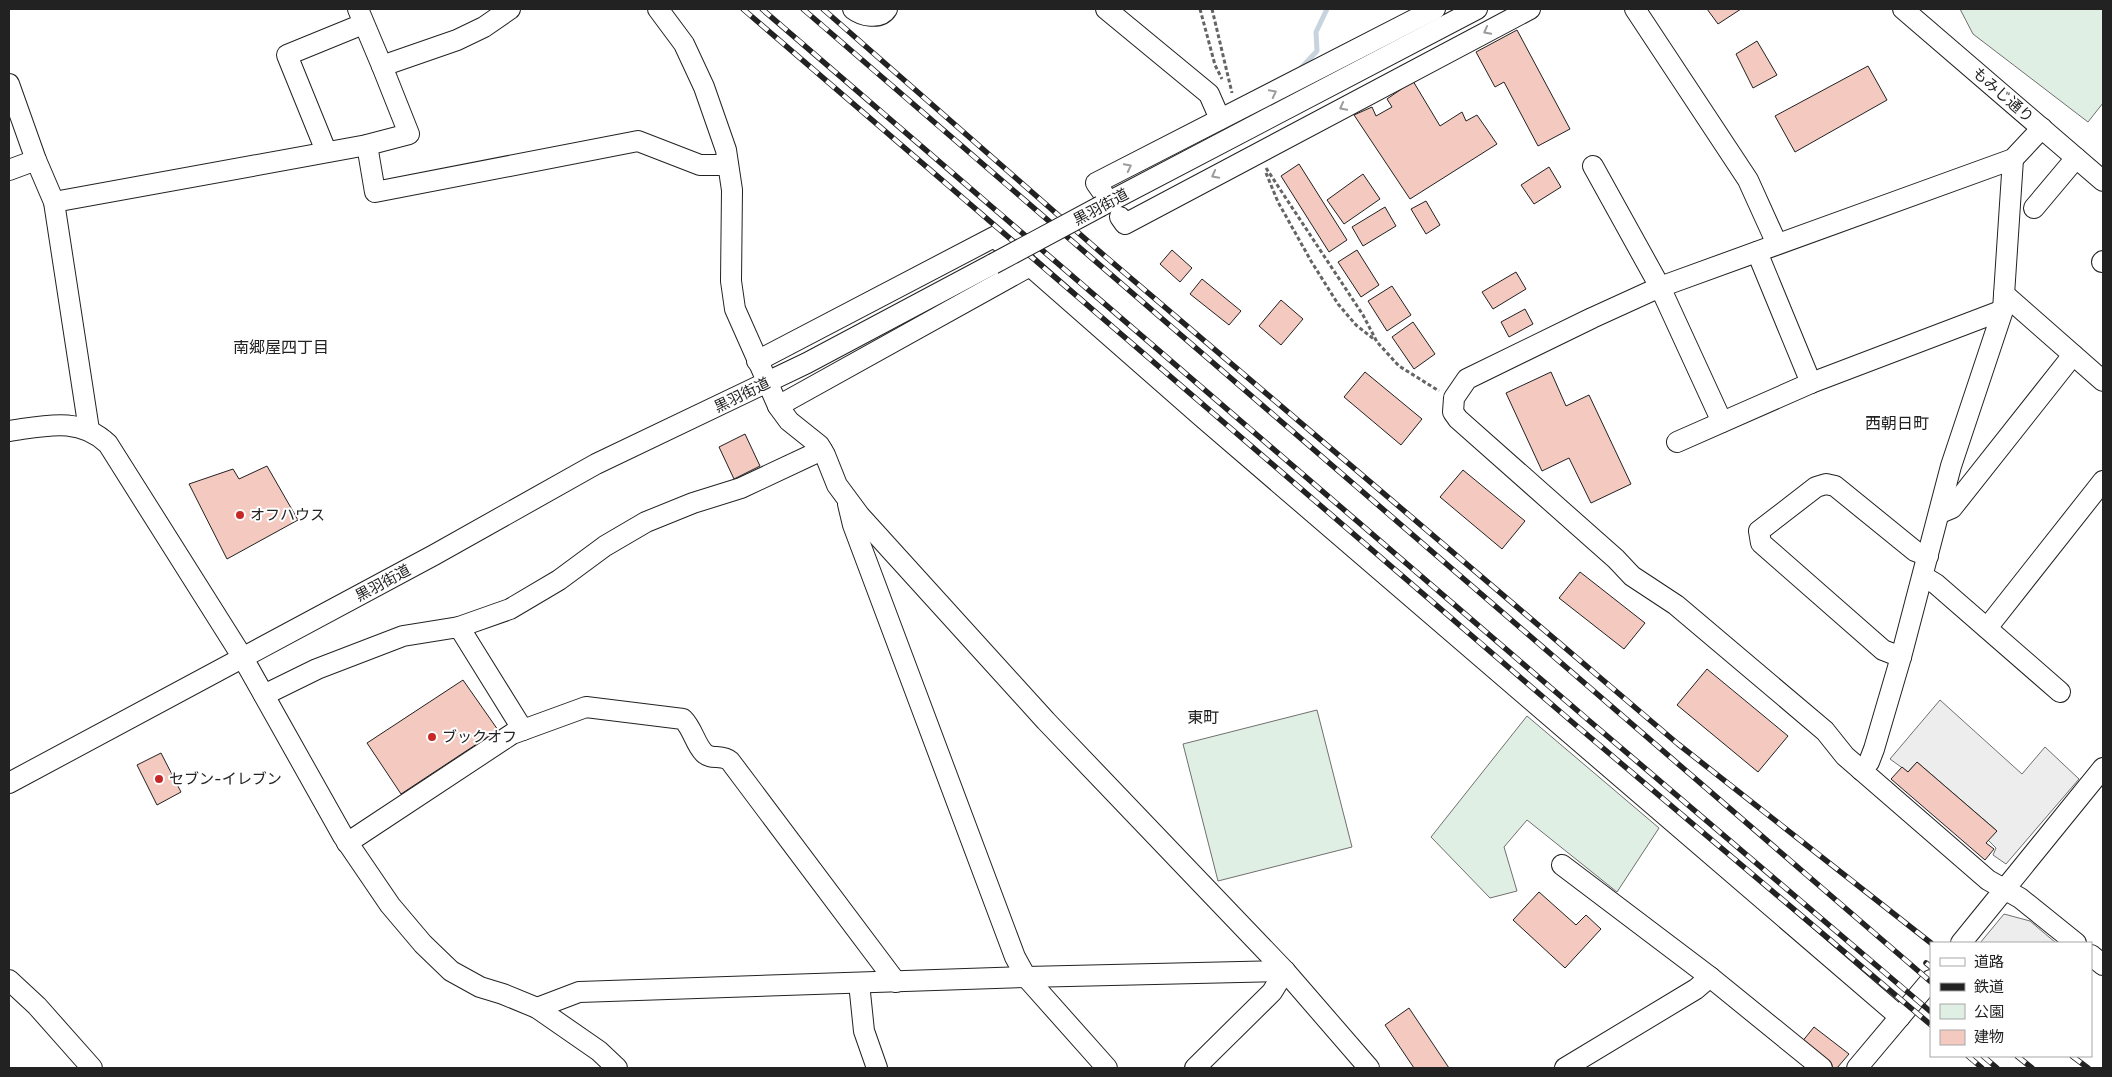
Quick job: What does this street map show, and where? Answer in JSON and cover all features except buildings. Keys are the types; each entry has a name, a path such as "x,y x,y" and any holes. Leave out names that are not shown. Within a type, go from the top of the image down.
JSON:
{"street":[{"path":"382,66 457,40 484,27 510,9"},
{"path":"658,9 684,44 704,87 726,150 732,190 731,281 735,309 766,383 778,406 789,421 819,445 836,485 847,500 1046,721 1285,971 1369,1068"},
{"path":"853,9 868,15 877,16 887,9"},
{"path":"1106,9 1209,94 1220,119"},
{"path":"1102,200 1096,183 1435,9"},
{"name":"黒羽街道","path":"9,783 243,658 596,464 766,383 993,264 1102,200 1477,9"},
{"path":"1120,217 1125,224 1530,9"},
{"path":"1635,9 1748,180 1777,244"},
{"name":"もみじ通り","path":"1904,9 2103,181"},
{"path":"54,202 367,145 409,134 361,17 287,55 326,151"},
{"path":"9,84 36,160 54,202 90,430"},
{"path":"2042,128 2013,159 1660,287 1467,379 1454,398 1453,412 1458,419 1616,559 1632,576 1676,605 1825,731 1845,756 1988,880 2020,898 2075,942"},
{"path":"367,145 375,192 638,141 700,165 728,165"},
{"path":"2034,208 2076,158"},
{"path":"1861,770 1869,762 1874,749 1901,657 1951,466 2003,302 2013,159"},
{"path":"9,170 36,160"},
{"path":"1593,166 1660,287 1722,422"},
{"path":"757,361 994,237 1030,266 1900,1017"},
{"path":"1757,252 1811,383"},
{"path":"778,406 1030,266"},
{"path":"2003,302 2103,381"},
{"path":"1677,442 2003,302"},
{"path":"1940,513 1952,508 2072,355"},
{"path":"9,431 62,425 90,430 108,444 243,658 347,843 390,904 423,944 451,970 480,987 537,1008 599,1052 617,1068"},
{"path":"264,695 316,669 403,636 460,627 510,609 559,580 604,546 646,522 693,503 741,488 822,450"},
{"path":"1987,628 2103,481"},
{"path":"1901,657 1884,650 1761,543 1760,531 1816,487 1826,484 1835,486 1915,551 1928,556"},
{"path":"847,500 853,525 1015,956 1026,977 1107,1068"},
{"path":"1923,576 1936,584 2060,692"},
{"path":"460,627 522,730"},
{"path":"347,843 512,734 522,730 586,707 683,719 690,726 703,753 709,756 724,757 730,761 896,982"},
{"path":"1962,942 2103,768"},
{"path":"1562,865 1710,977 1822,1068"},
{"path":"2092,956 2103,965"},
{"path":"537,1008 579,992 1026,977 1285,971"},
{"path":"1195,1068 1272,992 1285,971"},
{"path":"1565,1068 1696,989 1710,977"},
{"path":"9,980 37,1006 92,1068"},
{"path":"1857,1068 1930,981"},
{"path":"859,983 864,1031 876,1068"}],"path":[{"path":"1200,9 1215,65 1234,102 1212,9"},
{"path":"1377,342 1363,316 1263,164 1278,202 1338,304 1356,325 1377,342 1399,366 1442,393"}],"green space":[{"path":"1960,9 2103,9 2103,103 2088,122 1973,34"},
{"path":"1317,710 1352,847 1218,881 1183,744"},
{"path":"1527,716 1659,828 1617,892 1527,820 1504,847 1517,891 1490,898 1431,837"}],"shaded area":[{"path":"1940,700 2022,774 2045,747 2079,779 2006,864 1993,855 1996,848 1988,840 1996,830 1917,762 1908,772 1890,759"},
{"path":"2004,914 2030,921 2055,942 1981,942"}],"waterway":[{"path":"1301,68 1317,51 1316,32 1327,9"}],"railway":[{"path":"743,9 1578,727 1930,1024"},
{"path":"762,9 1586,718 1930,1011"},
{"path":"803,9 1930,981"},
{"path":"823,9 1106,257 1678,744 1930,942"},
{"path":"1926,963 1930,966"},
{"path":"1969,1057 1982,1068"},
{"path":"1984,1057 1997,1068"},
{"path":"2018,1057 2032,1068"},
{"path":"2073,1057 2088,1068"}],"place":[{"name":"オフハウス","path":"240,515"},
{"name":"ブックオフ","path":"432,737"},
{"name":"セブン-イレブン","path":"159,779"}],"district":[{"name":"南郷屋四丁目","path":"281,347"},
{"name":"西朝日町","path":"1897,423"},
{"name":"東町","path":"1203,717"}]}
